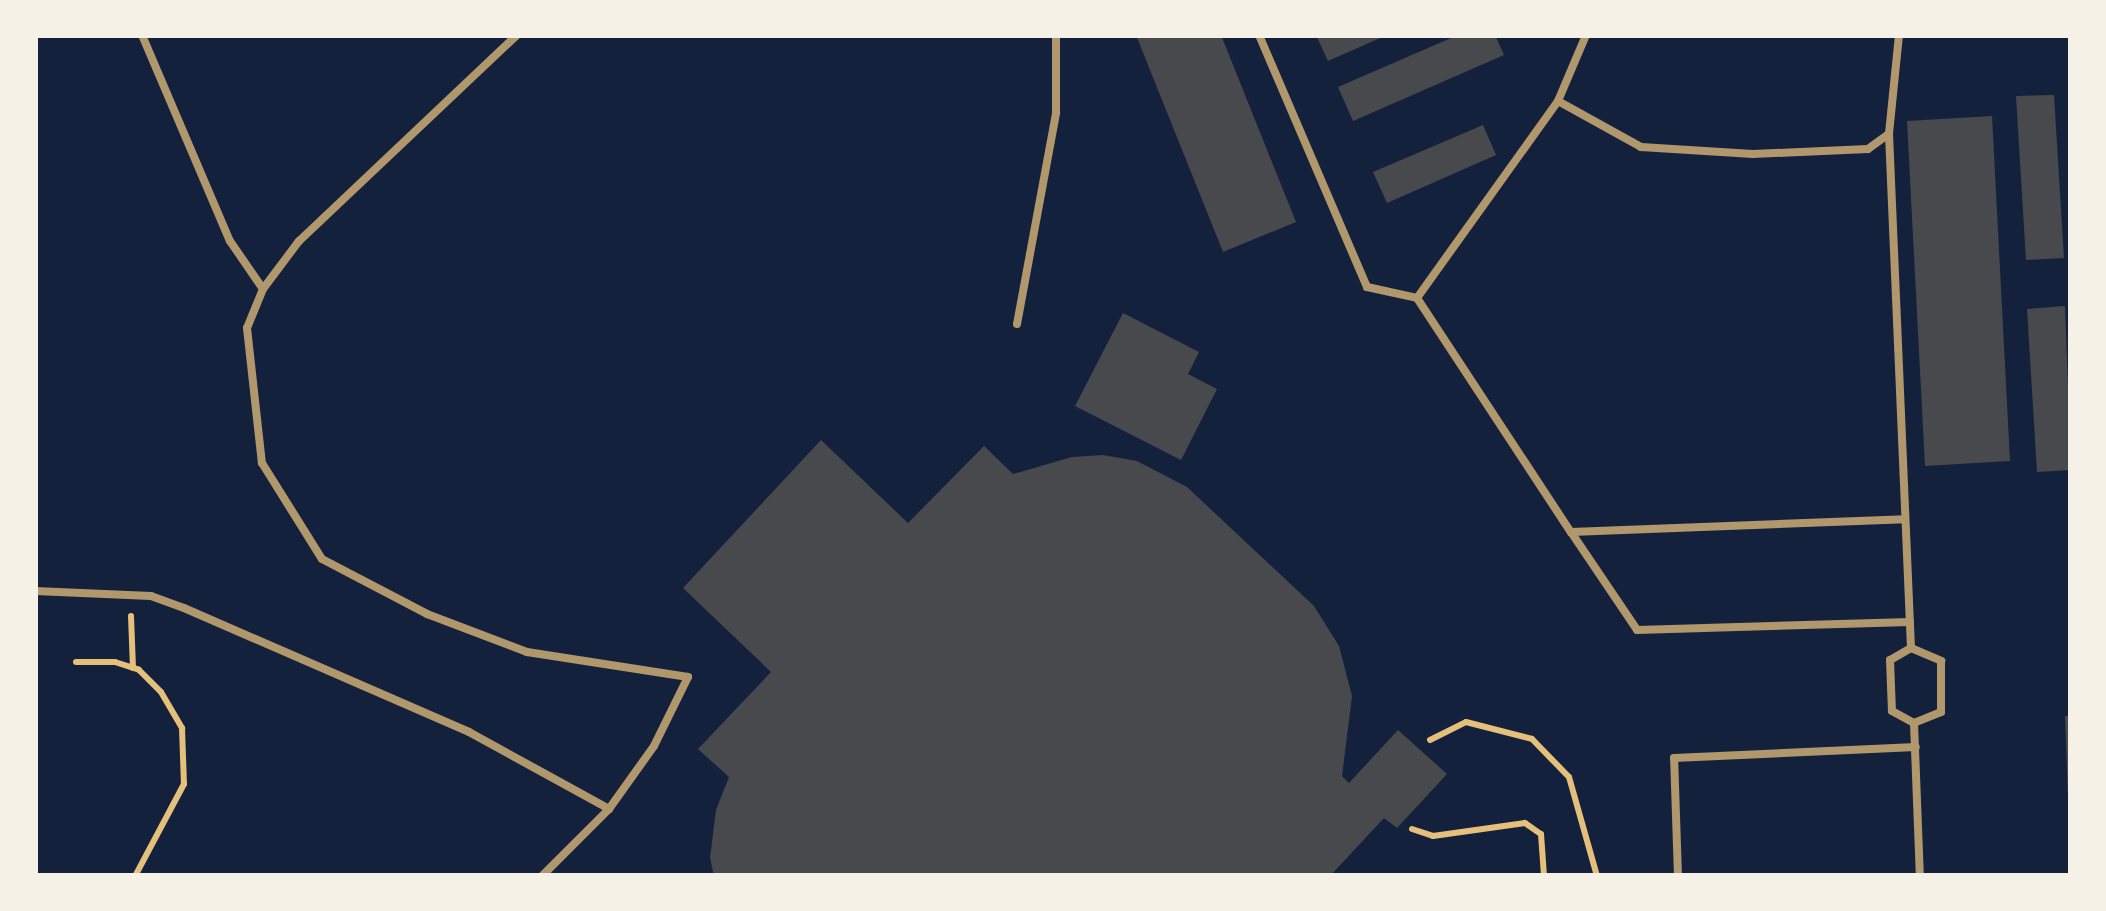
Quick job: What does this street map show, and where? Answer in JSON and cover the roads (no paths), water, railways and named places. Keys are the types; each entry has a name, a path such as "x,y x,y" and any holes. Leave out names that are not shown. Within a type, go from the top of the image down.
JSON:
{"lane":[{"path":"142,35 230,241 263,289"},
{"path":"517,35 299,242 263,289 247,328 262,462 322,559 427,614 527,652 688,677 654,746 609,809 542,876"},
{"path":"1016,324 1056,113 1056,35"},
{"path":"1258,35 1367,287 1417,298 1637,630 1910,622"},
{"path":"1417,298 1558,101 1586,35"},
{"path":"1899,35 1889,134 1911,648"},
{"path":"1558,101 1641,147 1753,154 1868,149 1889,134"},
{"path":"1571,532 1904,519"},
{"path":"35,591 150,596 184,608 470,732 609,809"},
{"path":"1911,648 1941,661 1941,712 1914,723"},
{"path":"1911,648 1890,660 1892,711 1914,723"},
{"path":"1914,723 1920,876"},
{"path":"1678,876 1674,758 1916,747"}]}
